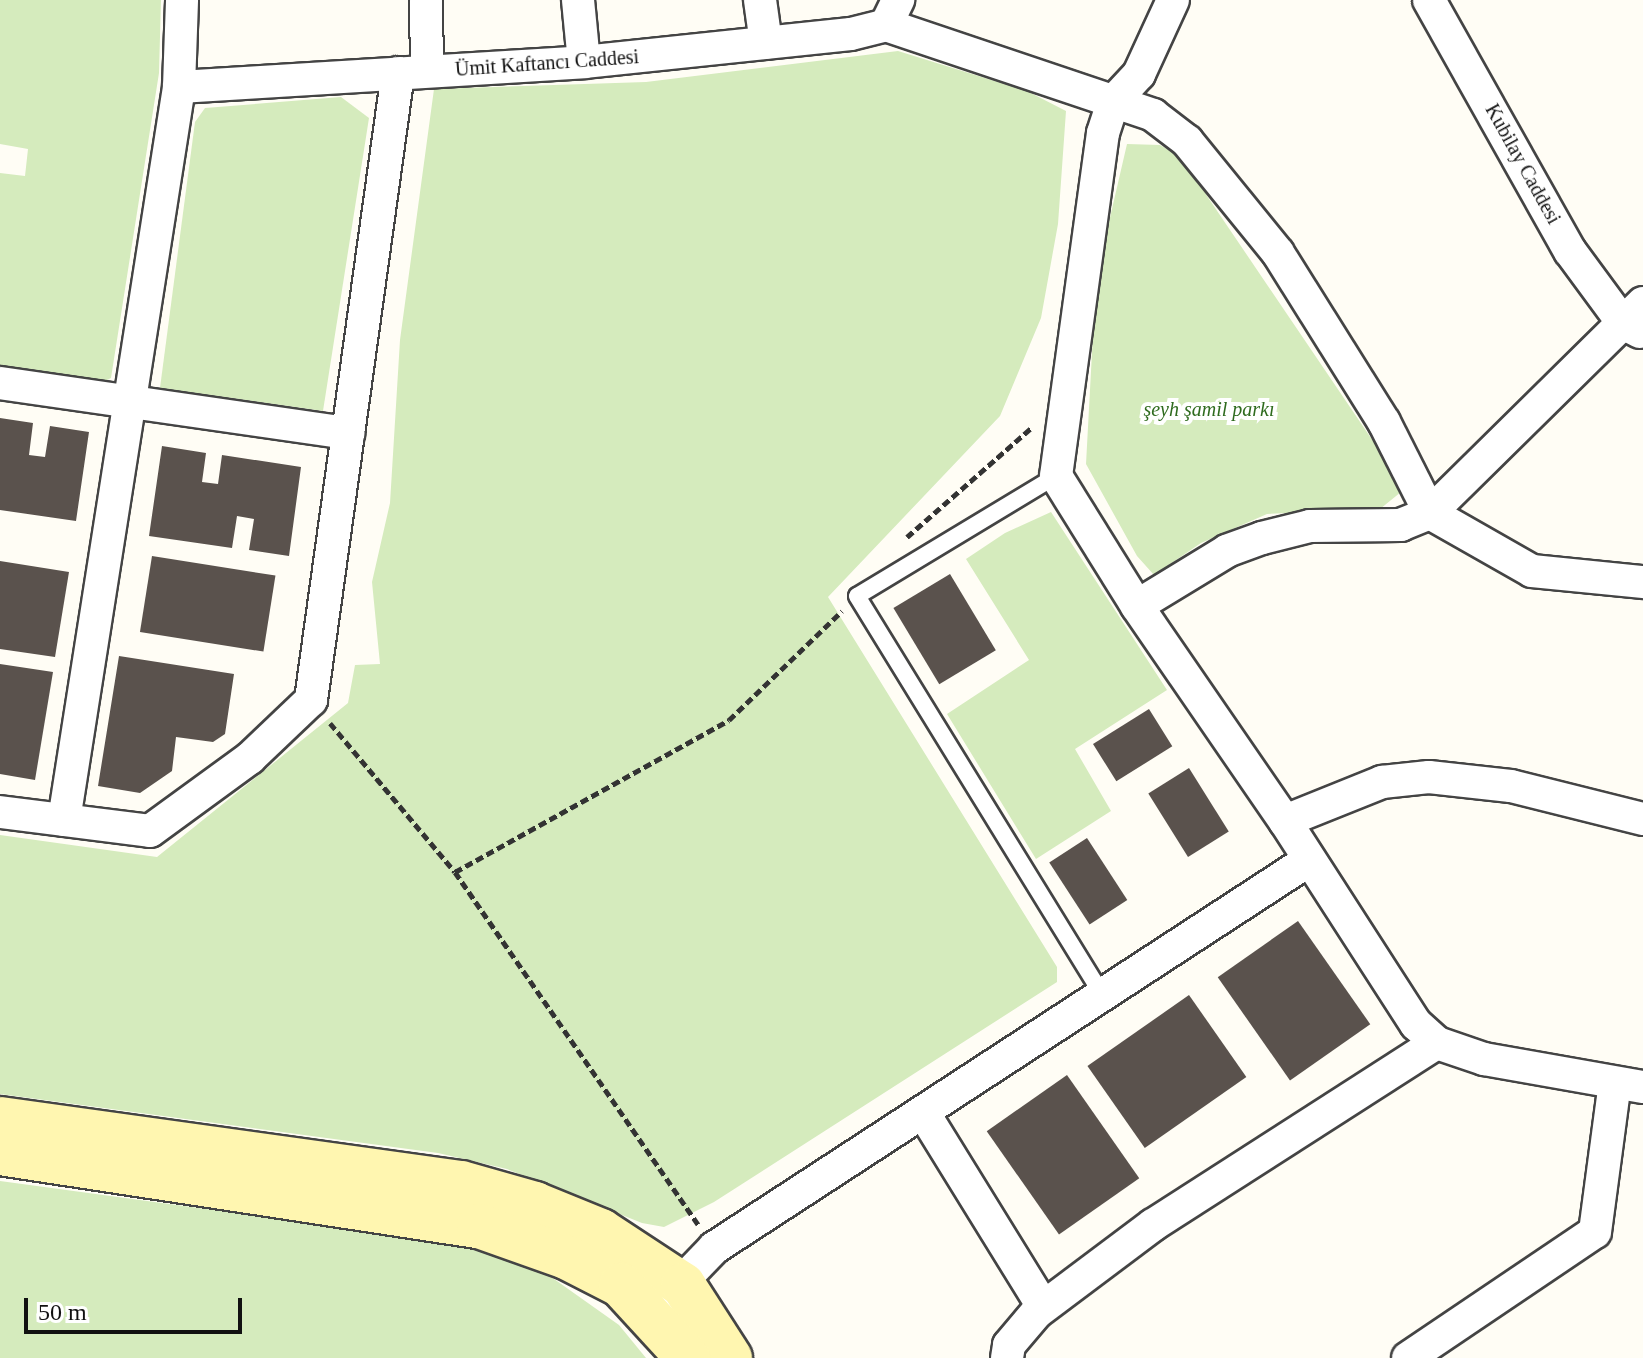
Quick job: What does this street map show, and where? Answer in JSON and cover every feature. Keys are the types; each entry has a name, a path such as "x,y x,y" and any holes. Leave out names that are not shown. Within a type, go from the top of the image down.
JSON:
{"main road":[{"path":"0,1119 461,1183 535,1204 601,1231 683,1285 730,1358"},
{"path":"0,1153 479,1226 607,1278 649,1312 688,1358"}],"street":[{"path":"64,820 179,87 182,0"},
{"path":"0,812 150,831 250,758 311,700 348,433 426,0"},
{"path":"578,0 584,62"},
{"path":"760,0 766,43"},
{"path":"1173,0 1139,74 1113,102 1103,133 1056,476 1137,606 1285,821 1394,994 1437,1043 1484,1059 1629,1085 1595,1232 1408,1358"},
{"name":"Kubilay Caddesi","path":"1429,0 1570,251 1636,320"},
{"path":"892,13 1113,102 1153,115 1187,141 1223,180 1333,340 1384,422 1430,513 1532,571 1643,582"},
{"name":"Ümit Kaftancı Caddesi","path":"179,87 584,62 766,43 892,13"},
{"path":"1137,606 1227,551 1262,538 1310,526 1401,525 1430,513 1636,320"},
{"path":"0,383 348,433"},
{"path":"1285,821 1382,782 1429,777 1511,786 1643,819"},
{"path":"649,1312 683,1285 714,1248 1309,860"},
{"path":"1007,1358 1009,1345 1043,1306 1153,1225 1437,1043"},
{"path":"923,1112 1043,1306"}],"lane":[{"path":"1056,476 857,596 1102,995"}],"path":[{"path":"904,540 1000,451 1065,404"},
{"path":"455,872 729,720 857,596"},
{"path":"311,700 455,872 714,1248"}],"green space":[{"path":"0,0 161,0 159,73 111,378 103,382 0,366 0,173 25,176 28,149 0,144"},
{"path":"898,51 1027,91 1066,111 1058,224 1041,318 1000,416 828,597 1057,967 1057,982 714,1202 664,1227 642,1223 507,1169 438,1153 0,1094 0,835 157,857 348,703 355,665 380,664 372,582 390,503 400,340 434,89 646,82"},
{"path":"341,97 369,118 323,411 160,388 195,122 205,108"},
{"name":"şeyh şamil parkı","path":"1127,144 1160,145 1193,164 1207,196 1375,444 1401,492 1380,509 1267,514 1201,543 1154,575 1137,556 1086,464 1096,278"},
{"path":"1051,512 1167,690 1075,749 1111,811 1036,859 947,714 1029,660 966,559 1005,533"},
{"path":"0,1181 478,1246 547,1274 619,1325 646,1358 0,1358"}],"building":[{"path":"0,418 33,423 29,455 45,457 50,426 89,432 76,521 0,510"},
{"path":"162,446 206,453 202,482 218,484 222,455 301,467 289,556 249,550 254,519 237,516 232,548 149,536"},
{"path":"152,556 275,576 263,652 140,632"},
{"path":"0,561 69,572 55,657 0,649"},
{"path":"950,574 996,650 939,684 893,608"},
{"path":"119,656 234,674 225,734 213,742 176,737 172,771 140,793 98,786"},
{"path":"0,664 53,672 35,780 0,774"},
{"path":"1149,709 1172,746 1116,781 1093,744"},
{"path":"1189,768 1229,832 1188,857 1148,793"},
{"path":"1087,838 1127,900 1090,925 1049,863"},
{"path":"1298,921 1370,1024 1290,1080 1218,977"},
{"path":"1189,995 1246,1077 1145,1148 1087,1066"},
{"path":"1067,1075 1139,1178 1059,1234 987,1131"}]}
